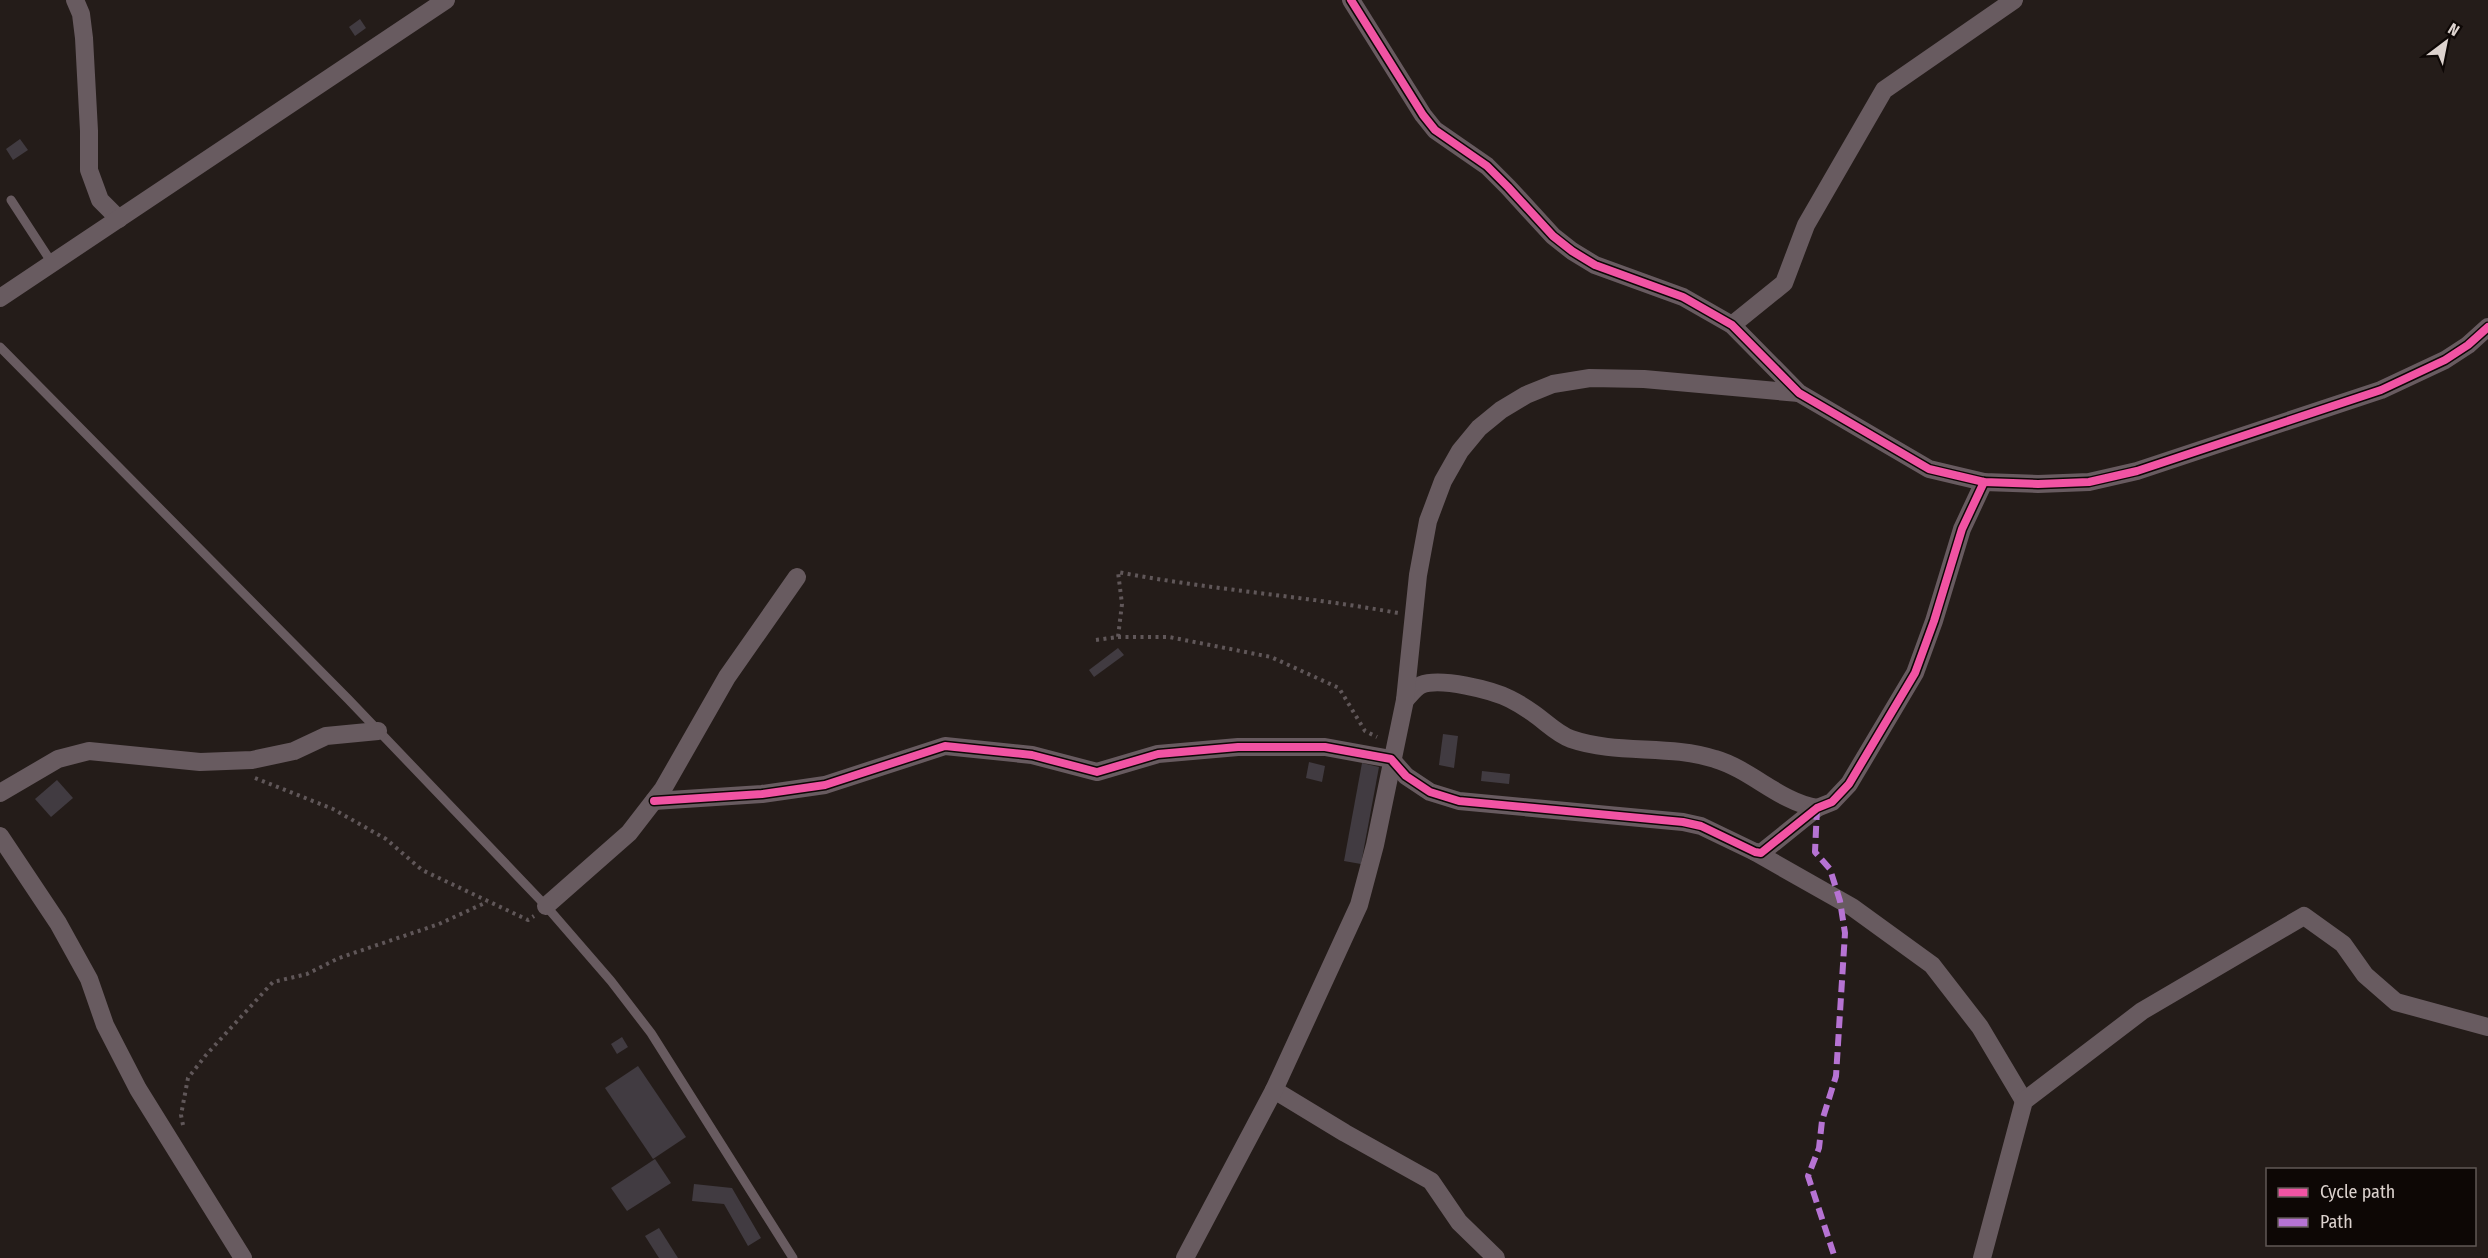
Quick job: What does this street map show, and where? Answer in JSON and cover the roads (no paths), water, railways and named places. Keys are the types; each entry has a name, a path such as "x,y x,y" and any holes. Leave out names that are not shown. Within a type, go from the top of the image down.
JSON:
{"street":[{"path":"75,0 81,14 84,38 89,131 88,170 100,200 119,219"},
{"path":"0,298 446,0"},
{"path":"1351,0 1423,115 1436,130 1486,166 1509,187 1553,236 1595,265 1683,297 1732,325 1799,393 1929,469 1984,482 2038,484 2089,482 2137,471 2381,390 2445,360 2468,345 2488,327"},
{"path":"1732,325 1784,283 1806,225 1884,90 2014,0"},
{"path":"1185,1258 1274,1090 1359,905 1375,845 1405,700 1413,616 1428,521 1443,481 1460,451 1479,428 1501,410 1553,384 1590,378 1644,379 1799,393"},
{"path":"1755,852 1767,850 1817,808 1832,802 1849,784 1915,673 1934,621 1962,529 1984,482"},
{"path":"546,906 629,833 654,801 727,677 797,577"},
{"path":"1405,700 1420,686 1431,682 1443,682 1491,693 1509,699 1571,739 1614,747 1699,755 1715,759 1732,765 1801,805 1817,808"},
{"path":"0,793 58,759 89,750 200,762 252,760 294,751 326,736 378,731"},
{"path":"654,801 762,794 825,785 945,746 1032,755 1097,772 1158,754 1238,747 1324,747 1393,753"},
{"path":"1393,753 1406,776 1430,792 1459,801 1683,822 1701,826 1755,852 1852,908 1932,965 1980,1027 2025,1101"},
{"path":"0,836 58,923 89,979 116,1046 138,1089 243,1258"},
{"path":"1982,1258 2025,1101 2142,1011 2304,916 2343,944 2365,975 2396,1002 2488,1027"},
{"path":"1274,1090 1431,1181 1459,1222 1496,1258"}],"lane":[{"path":"11,200 52,263"},
{"path":"0,348 348,699 546,906 611,981 651,1033 793,1258"}]}
